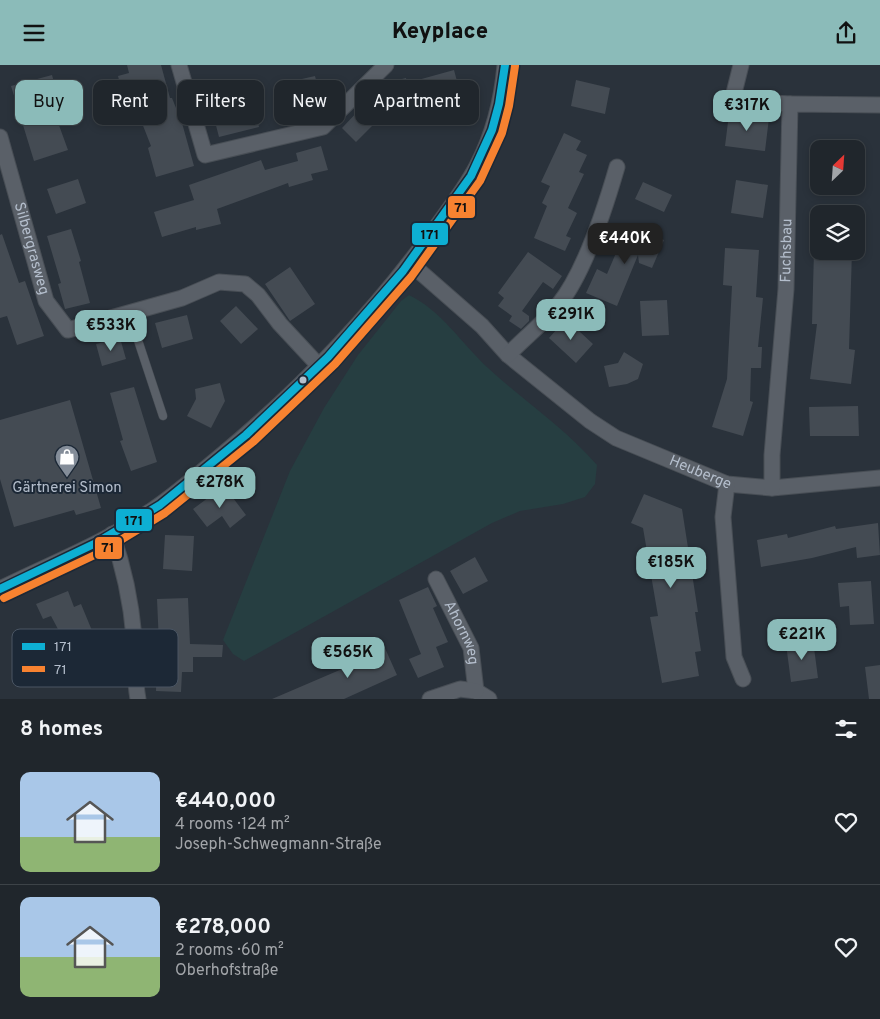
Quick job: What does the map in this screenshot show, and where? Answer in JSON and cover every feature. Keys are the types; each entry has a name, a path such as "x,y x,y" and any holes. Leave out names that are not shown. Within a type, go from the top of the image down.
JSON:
{"street":[{"path":"179,65 205,155 323,127 386,65"},
{"path":"0,589 112,534 152,511 247,434 320,367 410,263 454,203 477,166 495,122 503,90 505,65"},
{"path":"742,65 734,97 738,101 790,104 880,105"},
{"name":"Fuchsbau","path":"772,488 772,455 786,289 790,104"},
{"name":"Silbergrasweg","path":"0,137 46,301 68,330 182,298 219,282 244,284 258,295 280,324 320,367"},
{"path":"508,355 560,303 581,265 608,197 617,167"},
{"name":"Heuberge","path":"410,263 482,326 508,355 590,421 616,438 727,484 772,488 880,478"},
{"path":"727,484 723,517 734,657 743,679"},
{"path":"112,534 124,569 133,629"},
{"name":"Ahornweg","path":"430,699 460,689 476,691 471,648 436,579"},
{"path":"476,691 489,699"}],"lane":[{"path":"129,313 163,416"}],"green space":[{"path":"409,295 431,310 451,328 488,368 585,452 597,465 595,484 585,497 563,504 520,511 492,523 244,661 233,654 223,640 290,471 324,408 358,355 401,301"}],"building":[{"path":"127,65 161,65 165,80 119,80 118,76 129,73"},
{"path":"454,70 457,80 418,80"},
{"path":"52,75 53,80 33,80"},
{"path":"315,76 316,80 297,80"},
{"path":"576,80 610,88 605,114 571,106"},
{"path":"15,85 15,99 11,86"},
{"path":"167,87 170,98 172,98 177,110 177,125 183,125 194,166 156,177 148,148 151,146 143,125 167,125"},
{"path":"355,114 355,125 373,125 356,142 342,128"},
{"path":"729,114 769,118 765,151 725,146"},
{"path":"23,125 59,125 68,150 34,161"},
{"path":"216,125 258,125 259,127 219,137"},
{"path":"564,133 581,141 576,150 587,155 579,172 584,174 568,208 577,213 566,236 571,238 565,251 534,238 547,206 542,203 550,186 541,182"},
{"path":"321,146 328,170 311,174 313,180 289,187 288,183 217,209 221,224 196,230 196,227 162,237 154,212 194,200 189,185 261,160 265,170 298,161 296,153"},
{"path":"78,179 86,203 56,214 47,189"},
{"path":"736,180 768,185 763,218 731,213"},
{"path":"643,182 672,195 664,212 635,199"},
{"path":"628,225 664,240 652,268 639,263 638,255 617,306 586,293 597,269 607,274"},
{"path":"71,229 81,261 79,262 90,303 65,309 58,284 61,283 47,236"},
{"path":"2,234 19,283 25,281 44,336 17,345 7,316 0,318 0,235"},
{"path":"725,248 759,250 756,297 763,298 758,347 762,347 761,368 751,368 750,401 753,402 743,436 712,427 727,379 732,286 723,285"},
{"path":"528,252 562,276 553,289 543,282 522,311 529,316 529,321 521,329 509,321 512,316 498,306 504,298 498,293"},
{"path":"814,260 852,260 849,349 855,350 851,384 810,379 817,324 812,324"},
{"path":"290,267 315,304 290,321 265,284"},
{"path":"667,300 669,335 642,336 640,301"},
{"path":"236,306 258,329 241,344 220,321"},
{"path":"187,315 193,339 162,348 155,323"},
{"path":"566,319 593,344 576,363 549,338"},
{"path":"120,338 126,359 102,366 96,344"},
{"path":"624,352 643,364 638,379 627,384 609,387 604,366 618,363"},
{"path":"220,383 225,401 211,428 187,416 196,399 195,389"},
{"path":"134,387 157,462 131,471 120,441 123,440 110,393"},
{"path":"70,400 101,508 76,515 74,510 14,527 0,479 0,420"},
{"path":"858,406 859,436 810,436 809,407"},
{"path":"224,486 246,515 230,528 222,516 207,527 193,509"},
{"path":"644,494 682,509 698,612 695,612 701,651 695,652 699,676 662,683 650,617 658,616 643,528 631,523"},
{"path":"878,523 880,555 857,558 856,547 812,558 761,567 757,540 787,534 788,538 835,526 836,529"},
{"path":"165,535 194,536 192,571 163,569"},
{"path":"475,557 488,581 463,594 450,571"},
{"path":"871,581 874,624 850,625 849,606 840,607 838,583"},
{"path":"428,587 437,606 433,608 448,642 436,647 444,667 418,678 409,659 421,654 399,600"},
{"path":"68,591 74,607 81,604 91,629 58,629 51,616 43,619 36,604"},
{"path":"188,598 190,644 223,645 222,657 193,657 193,672 182,672 181,692 156,691 156,687 178,687 178,629 158,629 157,599"},
{"path":"813,640 818,678 791,682 786,644"},
{"path":"384,646 397,675 344,699 272,699 342,669 341,666"},
{"path":"880,665 880,699 869,699 865,667"}],"transit line":[{"name":"171","path":"0,589 96,543 160,505 246,435 328,357 403,271 471,176 492,130 499,104 505,65"},
{"name":"71","path":"4,598 101,552 165,513 253,442 335,364 411,277 480,181 502,133 509,106 515,66"}],"place":[{"name":"Gärtnerei Simon","path":"67,478"}]}
